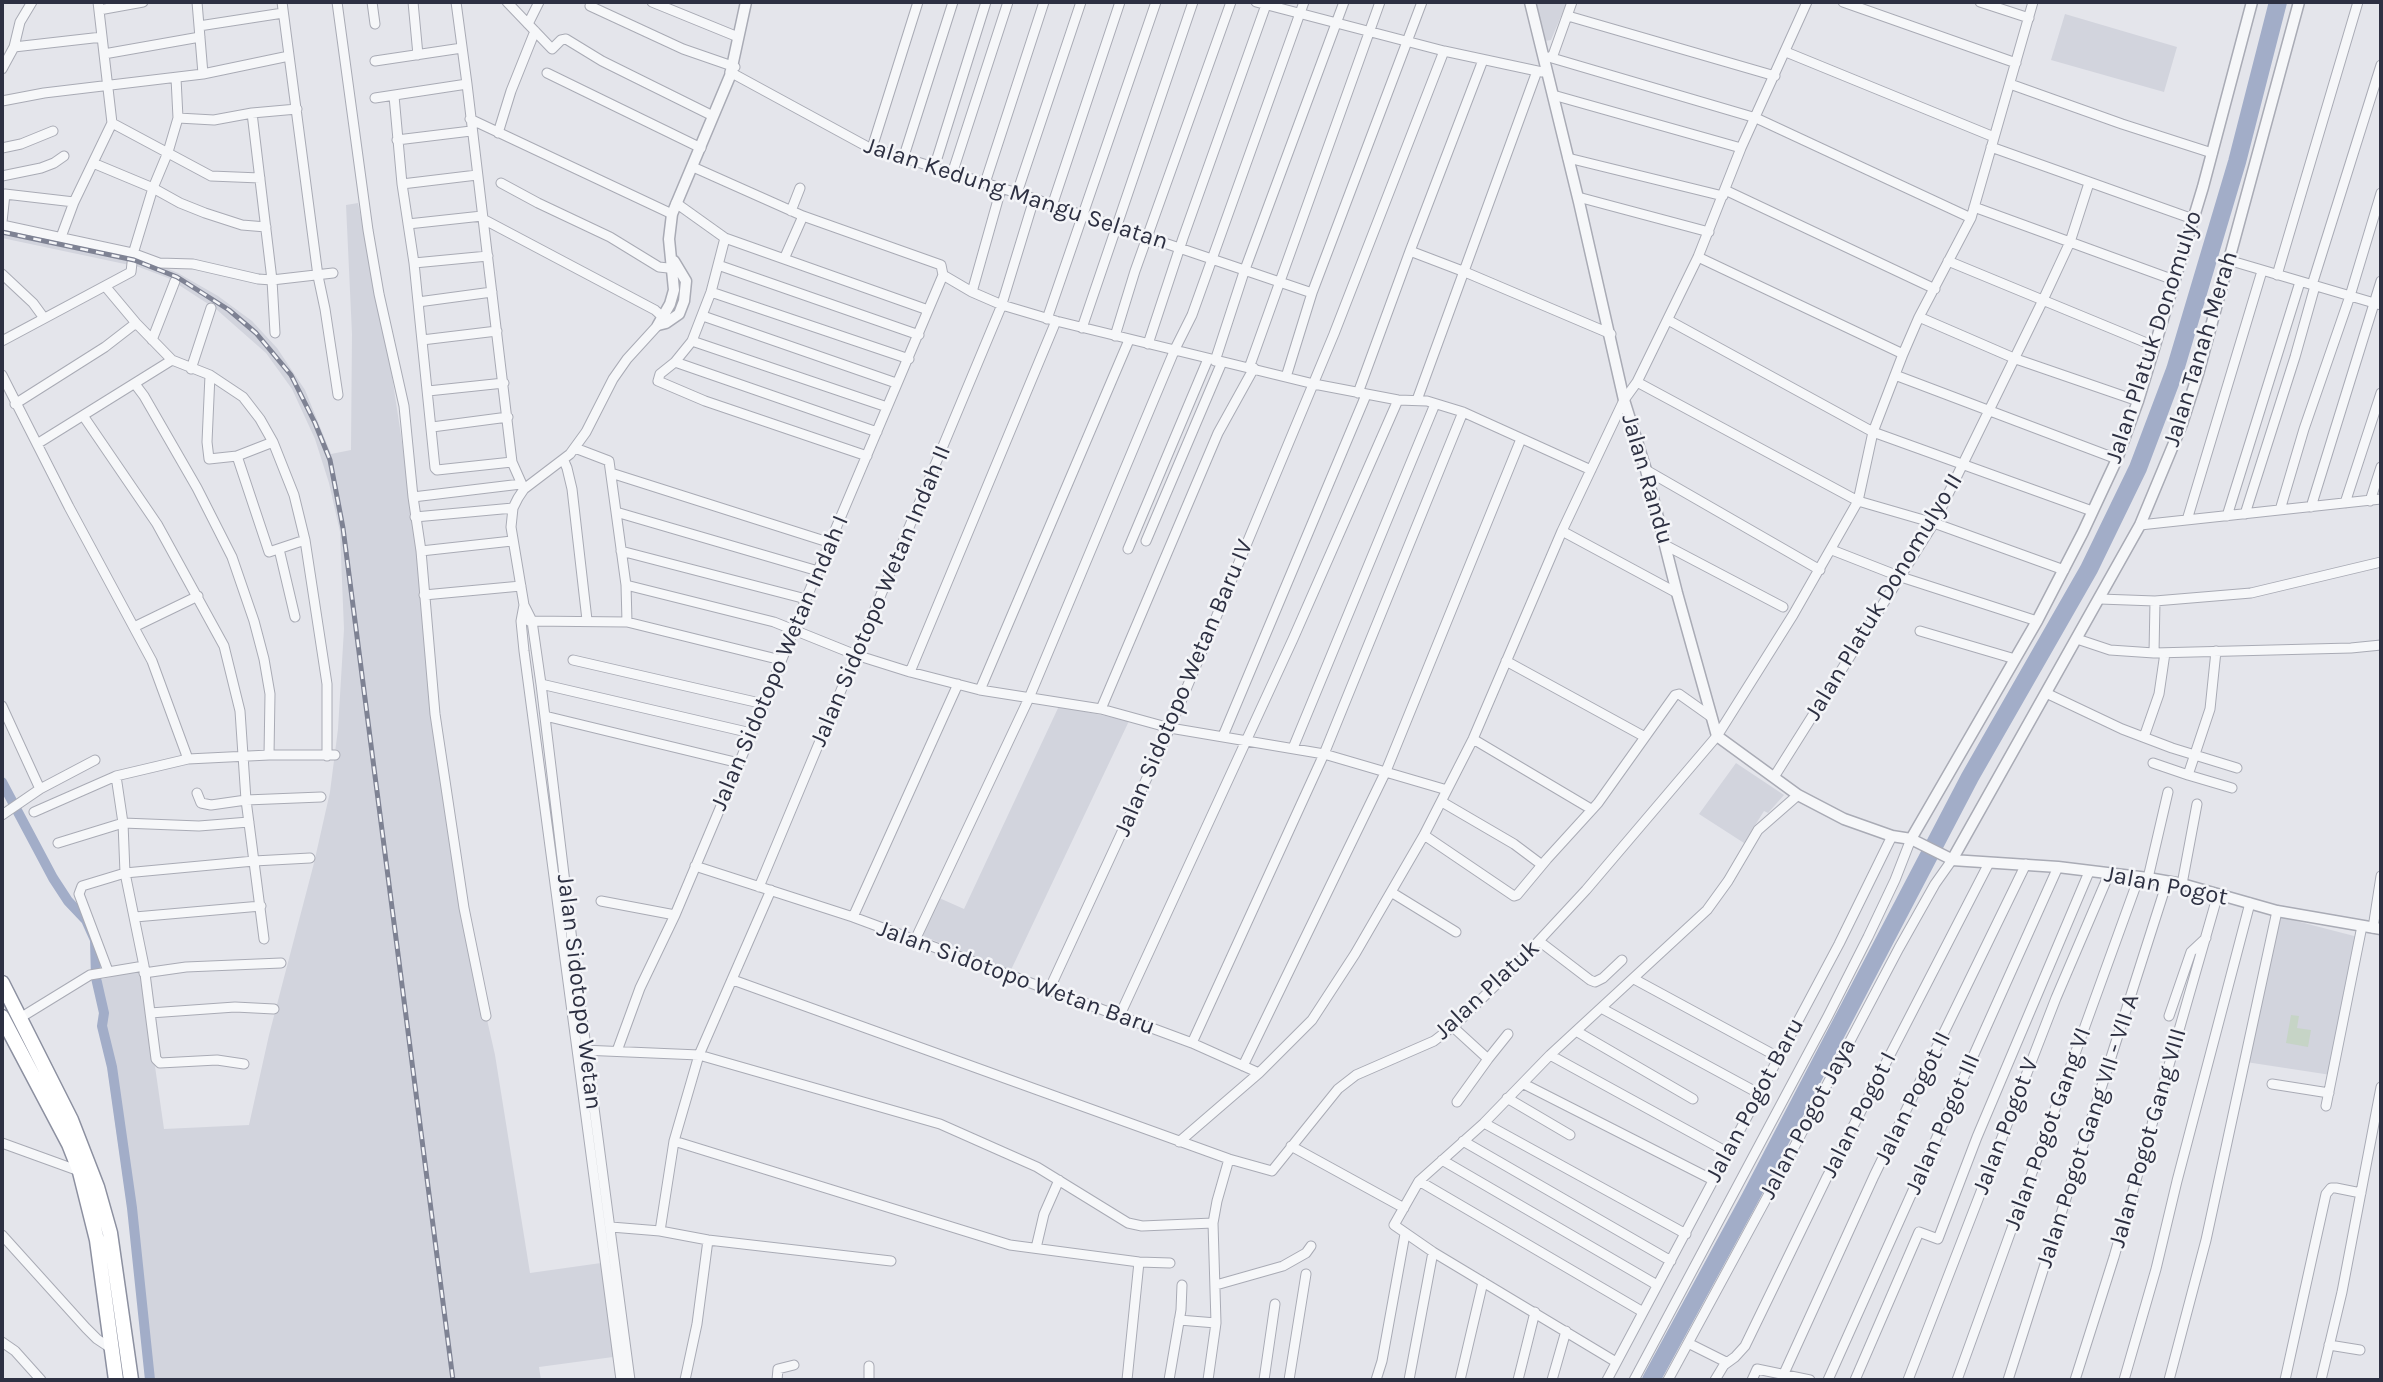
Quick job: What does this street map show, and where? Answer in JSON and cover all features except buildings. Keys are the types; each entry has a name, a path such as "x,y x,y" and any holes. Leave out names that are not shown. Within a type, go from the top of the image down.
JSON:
{"highway":[{"path":"2,983 71,1120 87,1173 110,1233 131,1380"},
{"path":"2,1017 87,1173 116,1380"}],"street":[{"path":"2,69 14,47 20,22 32,2"},
{"path":"61,237 74,202 112,123 99,6 143,2"},
{"path":"197,2 203,74"},
{"path":"282,2 318,275 338,395"},
{"path":"337,2 372,254 404,406 421,551 435,713 464,908 486,1016"},
{"path":"372,2 375,24"},
{"path":"413,2 418,55"},
{"path":"456,2 512,462 523,486"},
{"path":"507,2 552,49 566,38 602,61 713,116"},
{"path":"498,133 539,2"},
{"path":"652,2 738,37"},
{"path":"413,497 523,486 564,461 586,432 613,379 627,359 663,321 672,297 675,266 669,230 674,208 696,168 713,116 733,72 749,2"},
{"path":"733,72 738,37 749,2"},
{"path":"872,148 918,2"},
{"path":"903,159 953,2"},
{"path":"934,168 986,2"},
{"path":"952,174 1009,2"},
{"path":"985,183 1044,2"},
{"path":"1017,193 1081,2"},
{"path":"1052,206 1120,2"},
{"path":"910,672 1051,320 1083,216 1156,2"},
{"path":"1082,328 1193,2"},
{"path":"1115,336 1147,237 1231,2"},
{"path":"1256,2 1406,42 1542,72 1417,400"},
{"path":"915,940 1029,698 1175,349 1192,315 1304,2"},
{"path":"1146,541 1215,361 1244,272 1344,2"},
{"path":"1101,709 1218,433 1252,368 1380,2"},
{"path":"1286,377 1312,293 1422,2"},
{"name":"Jalan Randu","path":"1530,2 1547,57 1542,72 1553,95 1611,334 1624,400 1646,470 1717,736"},
{"path":"1572,2 1568,16 1547,57 1756,118 1971,218"},
{"path":"1179,1142 1259,1073 1312,1020 1424,835 1473,739 1562,531 1624,400 1637,382 1698,257 1741,148 1807,2"},
{"path":"1843,2 2016,63"},
{"path":"1980,2 2029,18"},
{"name":"Jalan Platuk","path":"733,980 1179,1142 1270,1172 1338,1089 1383,1062 1434,1041 1453,1027 1586,890 1717,736 1820,570 1858,502 1873,432 1903,354 1919,317 1971,218 2034,2"},
{"name":"Jalan Platuk Donomulyo","path":"1912,840 2064,570 2117,459 2138,401 2193,219 2252,2"},
{"name":"Jalan Tanah Merah","path":"1951,859 2140,525 2182,424 2300,2"},
{"path":"2277,275 2358,2"},
{"path":"1148,344 1179,248 1267,3"},
{"name":"Jalan Kedung Mangu Selatan","path":"590,6 733,72 872,148 1017,193 1312,293"},
{"path":"199,26 283,13"},
{"path":"1568,16 1775,76"},
{"path":"14,47 102,37"},
{"path":"104,54 200,37"},
{"path":"375,61 461,48"},
{"name":"Jalan Sidotopo Wetan Baru IV","path":"1049,990 1170,728 1314,384 1444,51"},
{"path":"1786,51 1994,137"},
{"path":"2,101 44,93 203,74 289,56"},
{"path":"1223,736 1362,394 1410,251 1483,60"},
{"path":"2245,514 2381,65"},
{"path":"547,73 701,148"},
{"path":"4,337 131,272 153,188 168,152 177,118 176,78"},
{"path":"375,98 467,84"},
{"path":"2010,84 2212,153"},
{"path":"1553,95 1741,148"},
{"path":"394,96 436,469 512,462"},
{"path":"177,118 214,120 297,109"},
{"path":"252,113 272,280 275,334"},
{"path":"470,119 674,208 725,238 928,310"},
{"path":"112,123 211,176 260,178"},
{"path":"2,148 21,144 53,131"},
{"path":"397,140 471,131"},
{"path":"1991,147 2193,219"},
{"path":"2,176 41,168 64,156"},
{"path":"1568,158 1724,193 1935,289"},
{"path":"93,163 205,213 242,225 265,227"},
{"path":"696,168 803,216 941,265 943,275 1002,305 1129,340 1314,384 1435,404 1463,412 1591,470"},
{"path":"402,184 477,175"},
{"path":"501,183 610,237 659,267 675,266"},
{"name":"Jalan Platuk Donomulyo II","path":"1774,777 1934,523 1991,411 2070,242 2089,183"},
{"path":"791,211 800,188"},
{"path":"972,292 1001,189"},
{"path":"2280,510 2381,193"},
{"path":"74,202 5,194 2,223 159,263 193,264 272,280 333,273"},
{"path":"1578,197 1709,232"},
{"name":"Jalan Sidotopo Wetan Indah II","path":"759,887 1002,305 1034,199"},
{"path":"1974,207 2174,280"},
{"path":"785,259 803,216"},
{"path":"408,224 482,218 655,310 663,321"},
{"path":"725,238 711,292 692,341 675,362 660,374 659,382 705,401 867,456"},
{"path":"1410,251 1611,334"},
{"path":"414,262 488,256"},
{"path":"1698,257 1903,354"},
{"path":"2228,260 2378,304"},
{"path":"1948,261 2154,346"},
{"path":"719,265 919,335"},
{"path":"2187,520 2262,271"},
{"path":"2,274 33,303 44,318"},
{"name":"Jalan Sidotopo Wetan Indah I","path":"617,1051 640,988 675,915 943,275"},
{"path":"152,340 175,281"},
{"path":"2311,507 2378,304 2381,281"},
{"path":"2227,516 2300,282"},
{"path":"34,812 116,775 188,760 269,755 331,756 327,684 305,540 294,495 273,442 243,397 210,375 172,360 105,286"},
{"path":"418,302 492,292"},
{"path":"711,292 909,359"},
{"path":"191,369 211,308"},
{"path":"703,316 897,383"},
{"path":"1919,317 2016,359 2138,401"},
{"path":"1668,320 1873,432 2092,511"},
{"path":"15,404 105,347 136,323"},
{"path":"422,341 497,331"},
{"path":"980,690 1129,340"},
{"path":"692,341 887,407"},
{"path":"37,444 85,417 172,360"},
{"path":"1128,549 1215,361"},
{"path":"675,362 877,432"},
{"path":"2,375 152,661 188,760"},
{"path":"210,375 207,442 210,459 237,456 273,442"},
{"path":"1895,375 2117,459"},
{"path":"1637,382 1858,502 1934,523 2064,570"},
{"path":"428,391 504,383"},
{"path":"135,384 197,488 232,557 264,659 270,694 269,755"},
{"path":"2345,503 2381,393"},
{"path":"1119,1017 1293,639 1398,400"},
{"path":"1293,748 1435,404"},
{"path":"1192,1043 1324,754 1463,412"},
{"path":"85,417 157,524 224,646 240,710 246,800 264,939"},
{"path":"432,427 508,417"},
{"path":"1243,1066 1386,771 1521,439"},
{"path":"575,448 609,461 626,585 627,622"},
{"path":"237,456 269,552 305,540"},
{"path":"564,461 572,489 587,621"},
{"path":"2370,500 2381,467"},
{"path":"1646,470 1820,570"},
{"path":"611,473 831,543"},
{"name":"Jalan Sidotopo Wetan","path":"523,486 513,508 512,541 524,605 532,621 541,684 630,1380"},
{"path":"2140,525 2381,499"},
{"path":"415,517 513,508"},
{"path":"616,512 818,571"},
{"path":"1562,531 1677,593"},
{"path":"421,551 512,541"},
{"path":"1665,545 1783,607"},
{"path":"279,549 295,617"},
{"path":"1832,550 1901,577 2036,621"},
{"path":"621,551 806,599"},
{"path":"2100,599 2155,601 2251,593 2381,562"},
{"path":"626,585 774,622 856,655 980,690 1101,709 1170,728 1324,754 1447,790"},
{"path":"424,595 521,586"},
{"path":"134,627 198,596"},
{"path":"2154,653 2155,601"},
{"name":"Jalan Sidotopo Wetan","path":"524,605 521,621 621,1380"},
{"path":"521,621 627,622 781,660"},
{"path":"1920,631 2015,659"},
{"path":"2077,639 2110,650 2154,653 2381,645"},
{"path":"2188,775 2210,709 2216,651"},
{"path":"2144,737 2162,684 2165,653"},
{"path":"573,660 764,704"},
{"path":"1506,661 1645,737"},
{"path":"541,684 751,733"},
{"path":"853,917 958,684"},
{"path":"2046,693 2144,737 2237,768"},
{"path":"1424,835 1514,896 1517,895 1598,803 1675,695 1684,697 1710,716"},
{"path":"2,706 40,789"},
{"path":"545,716 738,763"},
{"path":"1717,736 1798,795 1844,819 1912,840 1951,859"},
{"path":"1473,739 1591,809"},
{"path":"2,815 40,789 94,760"},
{"path":"2153,763 2232,788"},
{"path":"116,775 123,823 125,873 144,970 156,1059 160,1063 217,1060 244,1064"},
{"name":"Jalan Pogot Gang VI","path":"1957,1380 2143,878 2168,792"},
{"path":"197,793 203,804 321,797"},
{"path":"1616,1362 1394,1226 1419,1181 1484,1123 1550,1055 1706,910 1728,881 1758,830 1798,795"},
{"path":"1442,802 1514,844 1542,865"},
{"path":"2182,884 2197,804"},
{"path":"58,843 123,823 199,827 249,822"},
{"name":"Jalan Pogot Baru","path":"1607,1380 1839,944 1892,836"},
{"path":"1634,1380 1833,1005 1912,840"},
{"path":"105,972 79,891 84,885 125,873 310,858"},
{"name":"Jalan Pogot","path":"1951,859 2058,867 2167,881 2277,911 2372,928"},
{"name":"Jalan Pogot Jaya","path":"1668,1380 1899,948 1951,859"},
{"name":"Jalan Pogot I","path":"1715,1380 1726,1362 1745,1346 1827,1177 1989,863"},
{"name":"Jalan Pogot II","path":"1782,1377 1874,1177 2026,864"},
{"name":"Jalan Sidotopo Wetan Baru","path":"695,866 853,917 1192,1043 1259,1073"},
{"name":"Jalan Pogot III","path":"1828,1380 2058,867"},
{"path":"1856,1380 1919,1232 1938,1240 1977,1137 2089,872"},
{"name":"Jalan Pogot V","path":"1908,1380 2051,1011 2109,874"},
{"path":"2326,1107 2379,902 2381,876"},
{"name":"Jalan Pogot Gang VII - VII A","path":"2008,1380 2167,881"},
{"path":"660,1231 674,1141 699,1055 771,890"},
{"path":"1391,892 1456,932"},
{"name":"Jalan Pogot Gang VIII","path":"2075,1380 2118,1244 2218,894"},
{"path":"601,901 675,915"},
{"path":"2124,1380 2156,1269 2201,1084 2250,903"},
{"path":"135,917 261,905"},
{"path":"2169,1380 2206,1240 2277,911"},
{"path":"2169,1016 2191,952 2206,938"},
{"path":"1539,941 1595,982 1622,960"},
{"path":"20,1018 90,975 281,963"},
{"path":"1634,979 1778,1057"},
{"path":"150,1013 235,1007 274,1009"},
{"path":"1601,1008 1758,1093"},
{"path":"1453,1027 1488,1059"},
{"path":"1576,1031 1693,1098"},
{"path":"1457,1102 1508,1034"},
{"path":"576,1050 699,1055 940,1124 1037,1167 1135,1225 1213,1223"},
{"path":"1550,1055 1727,1152"},
{"path":"1524,1084 1713,1180"},
{"path":"2272,1084 2329,1093"},
{"path":"2321,1380 2381,1087"},
{"path":"1507,1098 1570,1135"},
{"path":"1484,1123 1686,1234"},
{"path":"674,1141 1010,1245 1139,1262 1170,1263"},
{"path":"1463,1141 1671,1261"},
{"path":"2,1143 87,1173"},
{"path":"43,1158 64,1155 69,1144"},
{"path":"1291,1146 1404,1208"},
{"path":"1208,1380 1216,1323 1213,1223 1229,1159"},
{"path":"1442,1160 1657,1285"},
{"path":"1035,1248 1044,1214 1059,1180"},
{"path":"1419,1181 1643,1311"},
{"path":"2285,1380 2326,1194 2331,1188 2361,1193"},
{"path":"611,1227 891,1261"},
{"path":"1376,1380 1382,1361 1405,1234"},
{"path":"2,1235 86,1328 112,1349"},
{"path":"685,1380 697,1324 708,1240"},
{"path":"1216,1284 1283,1266 1308,1252 1311,1246"},
{"path":"1409,1380 1433,1252"},
{"path":"1127,1380 1139,1262"},
{"path":"1289,1380 1306,1274"},
{"path":"1460,1380 1483,1282"},
{"path":"1169,1380 1182,1285"},
{"path":"1264,1380 1275,1304"},
{"path":"1518,1380 1535,1312"},
{"path":"1179,1320 1216,1323"},
{"path":"1552,1380 1566,1331"},
{"path":"2,1342 15,1351 41,1380"},
{"path":"1688,1343 1726,1362"},
{"path":"2329,1345 2360,1350"},
{"path":"778,1380 778,1370 794,1365"},
{"path":"869,1366 869,1380"},
{"path":"1752,1380 1757,1369 1782,1377 1810,1380"}],"shaded area":[{"path":"1534,2 1567,2 1551,40 1545,41"},
{"path":"2065,14 2177,47 2164,92 2051,60"},
{"path":"358,203 389,356 410,495 458,891 495,1055 530,1273 601,1263 613,1357 539,1367 541,1380 152,1380 95,981 141,969 164,1129 249,1125 330,792 338,729 344,629 340,532 315,439 292,389 266,353 216,309 168,278 139,267 2,238 2,228 133,254 178,273 218,296 252,321 277,348 305,390 331,454 351,450 352,334 346,205"},
{"path":"1059,706 1129,721 1010,972 921,935 937,897 964,909"},
{"path":"1736,763 1784,795 1768,813 1764,811 1744,843 1699,814"},
{"path":"2277,916 2358,937 2331,1075 2246,1062"}],"green space":[{"path":"2291,1015 2299,1016 2297,1028 2311,1030 2308,1047 2286,1043"}],"waterway":[{"path":"1651,1380 1750,1198 1970,777 2089,569 2138,468 2175,370 2237,162 2278,2"},
{"path":"2,782 53,878 68,901 86,920 95,940 96,978 104,1013 102,1026 112,1067 132,1208 150,1380"}],"railway":[{"path":"2,232 134,260 177,277 229,310 256,333 291,375 330,460 343,528 453,1380"}]}
